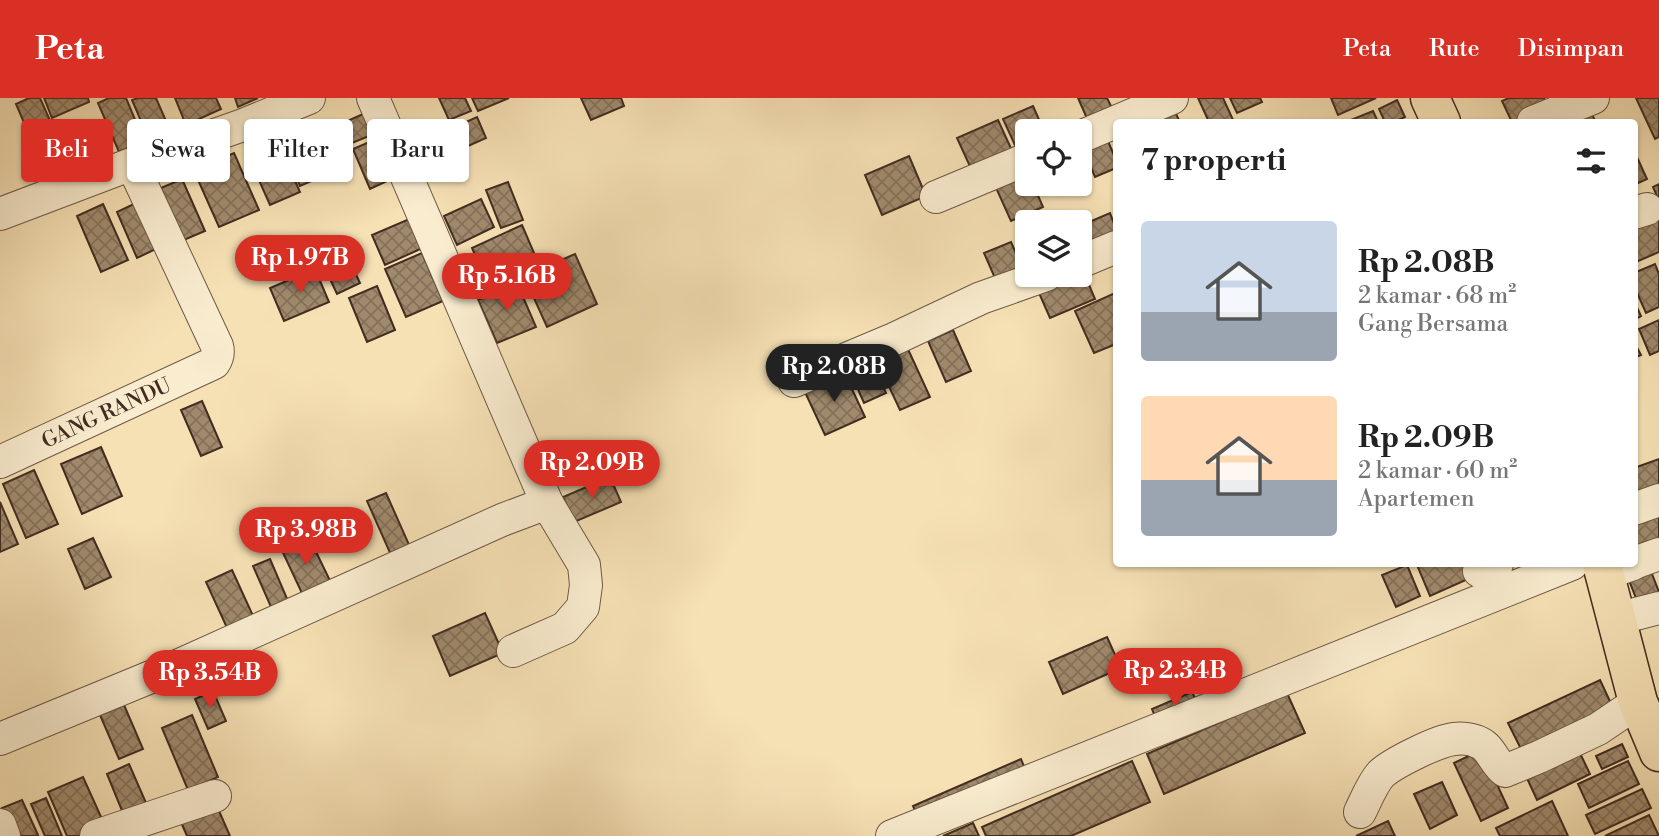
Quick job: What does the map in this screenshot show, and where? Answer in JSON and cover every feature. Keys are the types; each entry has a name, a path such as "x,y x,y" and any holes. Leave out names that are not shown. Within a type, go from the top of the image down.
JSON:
{"highway":[{"path":"1609,567 1616,619 1638,702 1659,752"}],"street":[{"path":"230,129 309,98"},
{"path":"373,98 547,503 584,565 586,585 583,607 565,628 513,651"},
{"path":"1122,119 1172,98"},
{"path":"1540,119 1593,98"},
{"path":"1092,132 1113,123"},
{"path":"936,197 1015,164"},
{"path":"0,214 127,165"},
{"name":"GANG RANDU","path":"0,463 214,363 218,356 217,346 141,182"},
{"path":"1092,257 1113,248"},
{"path":"794,381 894,339 981,298 1015,286"},
{"path":"1638,508 1659,500"},
{"path":"0,739 175,667 502,520 547,503"},
{"path":"1638,559 1659,554"},
{"path":"892,836 1606,567"},
{"path":"1616,619 1659,608"},
{"path":"1360,812 1382,773 1408,757 1447,740 1468,739 1480,743 1487,748 1502,770 1507,771 1598,729 1638,702"},
{"path":"96,836 215,796"},
{"path":"0,825 4,836"}],"building":[{"path":"29,98 40,98 49,119 22,119 16,104"},
{"path":"44,98 88,98 89,102 52,118"},
{"path":"109,98 126,98 135,119 127,119 127,148 119,152 113,138 113,119 105,119 98,103"},
{"path":"156,98 165,119 140,119 132,100"},
{"path":"175,98 216,98 221,109 199,119 184,119"},
{"path":"235,98 258,98 238,107"},
{"path":"439,98 465,98 471,111 449,119"},
{"path":"472,98 509,98 478,111"},
{"path":"581,98 621,98 624,106 591,120"},
{"path":"1078,98 1107,98 1114,112 1092,122 1092,119 1087,119"},
{"path":"1198,98 1223,98 1233,119 1208,119"},
{"path":"1230,98 1260,98 1262,102 1237,113"},
{"path":"1331,98 1376,98 1338,115"},
{"path":"1509,98 1544,98 1549,108 1525,119 1511,119 1502,101"},
{"path":"1636,98 1659,98 1659,137 1655,139"},
{"path":"1397,100 1405,117 1384,119 1379,109"},
{"path":"1033,106 1039,119 1015,119 1015,145 1003,119"},
{"path":"1173,108 1178,119 1157,119"},
{"path":"1373,111 1377,119 1353,119"},
{"path":"365,113 368,119 367,137 353,143 353,119"},
{"path":"1591,113 1594,119 1577,119"},
{"path":"477,117 486,138 469,146 469,121"},
{"path":"998,120 1014,155 973,173 957,138"},
{"path":"1105,134 1113,153 1113,169 1095,177 1092,170 1092,139"},
{"path":"367,143 367,182 353,149"},
{"path":"234,153 244,182 247,182 259,210 219,227 199,182 230,182 230,155"},
{"path":"909,156 926,196 882,215 865,175"},
{"path":"1638,159 1647,179 1638,183"},
{"path":"1015,173 1015,196 1038,196 1043,207 1036,210 1015,210 1015,219 1011,221 992,179"},
{"path":"175,182 183,182 205,231 172,245 149,193"},
{"path":"260,182 296,182 300,192 270,205"},
{"path":"367,182 385,182 370,189"},
{"path":"508,182 523,220 501,228 486,190"},
{"path":"1659,184 1659,201 1653,187"},
{"path":"481,199 494,227 457,245 444,216"},
{"path":"140,201 160,247 137,258 117,212"},
{"path":"103,204 128,260 101,272 77,216"},
{"path":"1110,213 1113,238 1092,248 1092,221"},
{"path":"414,217 427,246 385,265 372,235"},
{"path":"1659,217 1659,252 1638,261 1638,226"},
{"path":"522,225 537,260 487,282 472,248"},
{"path":"1011,242 1015,251 1015,278 998,285 984,253"},
{"path":"422,253 443,301 406,317 385,269"},
{"path":"575,254 597,304 547,327 524,276"},
{"path":"1655,264 1659,274 1659,307 1646,313 1638,295 1638,271"},
{"path":"353,268 360,283 337,294 330,279"},
{"path":"315,269 329,302 284,321 270,288"},
{"path":"517,283 536,327 497,343 478,300"},
{"path":"377,286 395,330 367,342 349,298"},
{"path":"1052,287 1090,287 1095,299 1050,318 1039,293"},
{"path":"1113,294 1113,345 1094,353 1075,311"},
{"path":"1659,320 1659,351 1650,355 1639,329"},
{"path":"953,330 971,371 946,382 928,341"},
{"path":"907,347 930,397 900,410 877,361"},
{"path":"870,357 886,393 864,403 848,367"},
{"path":"844,372 865,417 825,435 804,390"},
{"path":"202,401 222,447 201,456 181,410"},
{"path":"101,447 122,496 82,514 61,464"},
{"path":"1659,459 1659,490 1640,498 1638,493 1638,467"},
{"path":"34,470 58,524 26,538 3,484"},
{"path":"610,477 621,502 574,522 563,497"},
{"path":"386,493 410,547 391,555 367,501"},
{"path":"0,502 18,544 0,552"},
{"path":"1659,506 1659,548 1638,556 1638,514"},
{"path":"305,529 335,591 307,604 278,542"},
{"path":"93,538 111,577 85,589 68,549"},
{"path":"270,559 291,608 275,616 253,566"},
{"path":"1647,561 1659,592 1659,604 1641,611 1625,570 1638,567"},
{"path":"1408,567 1420,596 1396,607 1382,575"},
{"path":"1418,567 1473,567 1477,575 1430,596"},
{"path":"232,570 254,618 228,630 206,582"},
{"path":"485,613 503,653 450,676 433,636"},
{"path":"1107,637 1121,668 1063,694 1049,662"},
{"path":"1600,680 1615,712 1524,755 1508,723"},
{"path":"213,691 226,721 208,729 195,699"},
{"path":"1192,692 1199,706 1158,724 1152,709"},
{"path":"1287,693 1305,733 1164,794 1147,754"},
{"path":"124,705 143,749 119,759 100,715"},
{"path":"192,715 218,777 188,790 162,728"},
{"path":"1622,744 1628,757 1602,769 1596,756"},
{"path":"1578,749 1590,774 1537,800 1525,774"},
{"path":"1481,750 1508,808 1481,821 1454,763"},
{"path":"1021,759 1027,774 920,821 913,806"},
{"path":"1132,761 1150,802 1071,836 986,836 982,827"},
{"path":"1628,761 1639,784 1589,808 1578,784"},
{"path":"129,764 150,812 127,823 107,774"},
{"path":"83,777 106,828 86,836 67,836 48,792"},
{"path":"1442,782 1457,815 1430,829 1414,794"},
{"path":"1642,789 1651,808 1595,834 1586,815"},
{"path":"46,798 62,836 45,836 31,804"},
{"path":"22,800 38,835 14,836 2,808"},
{"path":"1552,801 1568,836 1500,836 1496,828"},
{"path":"216,804 230,836 187,836 180,820"},
{"path":"1649,815 1659,836 1605,836"},
{"path":"1388,821 1395,836 1356,836"},
{"path":"973,823 979,836 943,836"}]}
